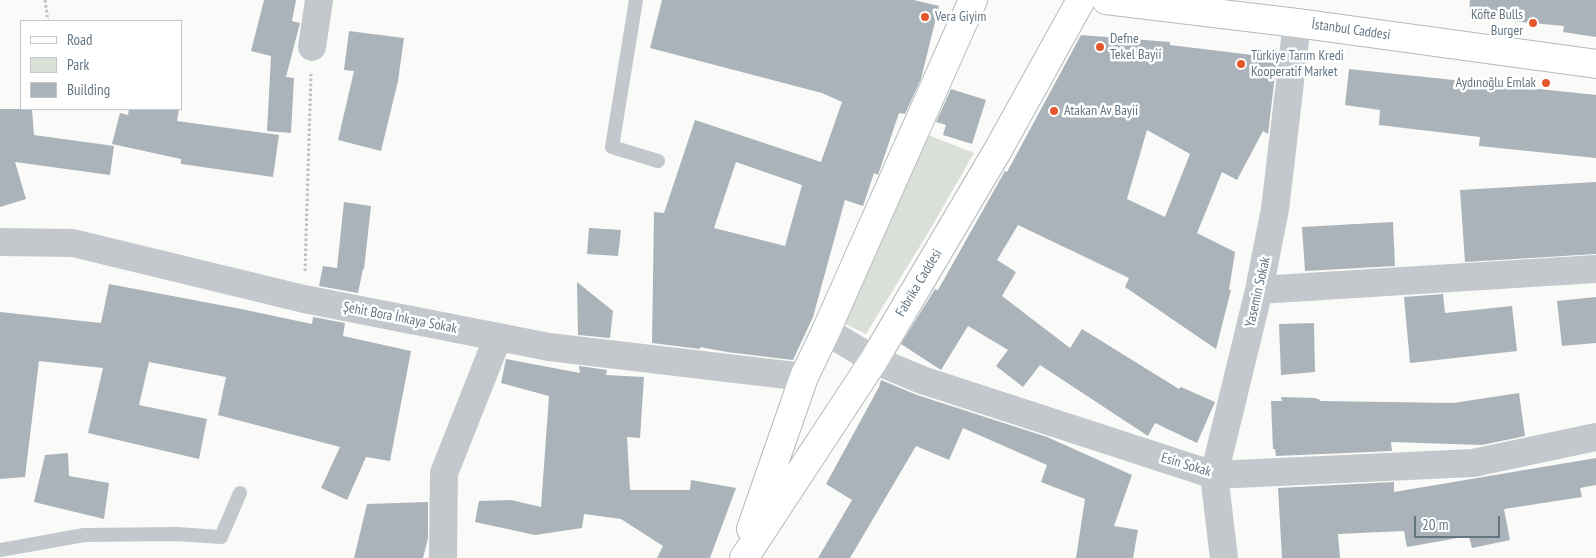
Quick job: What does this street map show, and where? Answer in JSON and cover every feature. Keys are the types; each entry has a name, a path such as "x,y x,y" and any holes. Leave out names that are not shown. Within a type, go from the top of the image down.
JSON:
{"main road":[{"name":"Fabrika Caddesi","path":"743,558 804,377 973,0"},
{"name":"Fabrika Caddesi","path":"743,558 874,360 998,150 1081,0"},
{"name":"İstanbul Caddesi","path":"1106,0 1297,23 1596,64"}],"street":[{"path":"312,47 319,0"},
{"name":"Yasemin Sokak","path":"1224,558 1214,475 1259,290 1275,209 1297,23"},
{"name":"Şehit Bora İnkaya Sokak","path":"0,242 73,243 304,299 550,347 804,377"},
{"path":"1259,290 1596,269"},
{"name":"Esin Sokak","path":"826,331 874,360 922,380 1214,475 1473,463 1596,438"},
{"path":"443,558 444,473 498,336"}],"lane":[{"path":"636,0 612,148 658,161"},
{"path":"0,550 84,535 176,534 221,537 240,493"}],"path":[{"path":"45,0 48,20"},
{"path":"304,299 312,47"}],"green space":[{"path":"923,133 974,153 931,228 866,334 843,323"}],"building":[{"path":"264,0 296,0 292,21 300,23 286,77 294,78 291,133 267,131 271,56 251,51"},
{"path":"662,0 914,0 939,6 921,79 905,114 899,113 878,175 874,173 863,206 845,200 813,317 793,360 700,347 700,349 652,343 654,212 664,213 695,120 821,162 842,102 822,93 650,48","holes":["736,162 802,185 785,246 714,228"]},
{"path":"1470,0 1596,0 1596,37 1563,32 1564,26 1469,17"},
{"path":"349,31 404,38 398,81 381,151 338,140 354,71 344,70"},
{"path":"1081,35 1170,42 1170,45 1277,58 1268,134 1263,131 1237,180 1222,172 1197,233 1235,252 1229,290 1231,290 1216,349 1125,287 1129,278 1018,225 997,260 1016,272 1002,296 1070,348 1082,329 1179,389 1181,387 1215,402 1197,443 1155,423 1148,436 1040,365 1023,387 996,366 1008,350 968,326 941,370 901,344 935,289 938,290 1005,171 1007,172","holes":["1147,130 1190,154 1165,217 1127,199"]},
{"path":"1349,69 1596,95 1596,158 1479,146 1480,137 1379,125 1380,110 1345,105"},
{"path":"951,89 986,100 972,144 943,135 946,125 936,122"},
{"path":"0,109 32,110 34,135 114,146 110,175 15,162 26,199 0,207"},
{"path":"129,110 179,110 177,121 279,135 273,177 181,164 181,159 112,144 120,113 128,115"},
{"path":"1596,182 1596,254 1465,262 1460,190"},
{"path":"344,202 371,206 364,269 358,293 319,286 323,266 337,268"},
{"path":"1393,222 1395,266 1305,271 1302,227"},
{"path":"589,228 621,230 618,256 587,254"},
{"path":"577,282 613,311 610,338 578,335"},
{"path":"109,284 312,324 313,317 345,323 343,336 411,351 390,461 366,457 347,500 321,488 340,447 218,415 226,377 149,362 139,405 207,419 199,459 88,433 103,368 39,361 25,477 0,479 0,312 101,323"},
{"path":"1443,294 1445,313 1512,306 1517,351 1410,363 1404,297"},
{"path":"1596,297 1596,343 1562,346 1557,301"},
{"path":"1314,323 1315,372 1281,375 1279,324"},
{"path":"506,359 580,373 579,366 607,370 606,375 644,377 640,438 627,437 630,490 690,490 691,480 736,488 710,558 657,558 663,546 621,519 584,514 582,528 535,535 475,522 479,501 511,500 541,507 549,396 501,383"},
{"path":"881,380 917,395 1047,437 1132,475 1114,526 1138,530 1133,558 1076,558 1085,499 1041,482 1047,465 963,428 949,460 916,446 850,558 818,558 852,500 826,484 879,387"},
{"path":"1519,393 1525,436 1482,445 1391,442 1392,451 1276,456 1275,449 1273,449 1271,401 1282,401 1281,397 1316,398 1320,401 1453,403"},
{"path":"68,453 69,476 109,483 104,519 34,502 45,455"},
{"path":"1596,458 1596,485 1580,488 1582,497 1504,509 1510,540 1472,548 1469,536 1407,547 1404,531 1338,534 1340,558 1282,558 1278,488 1394,482 1394,492"},
{"path":"428,502 428,538 423,558 354,558 367,504"}],"place":[{"name":"Vera Giyim","path":"925,17"},
{"name":"Köfte Bulls Burger","path":"1533,23"},
{"name":"Defne Tekel Bayii","path":"1100,47"},
{"name":"Türkiye Tarım Kredi Kooperatif Market","path":"1241,64"},
{"name":"Aydınoğlu Emlak","path":"1546,83"},
{"name":"Atakan Av Bayii","path":"1054,111"}]}
